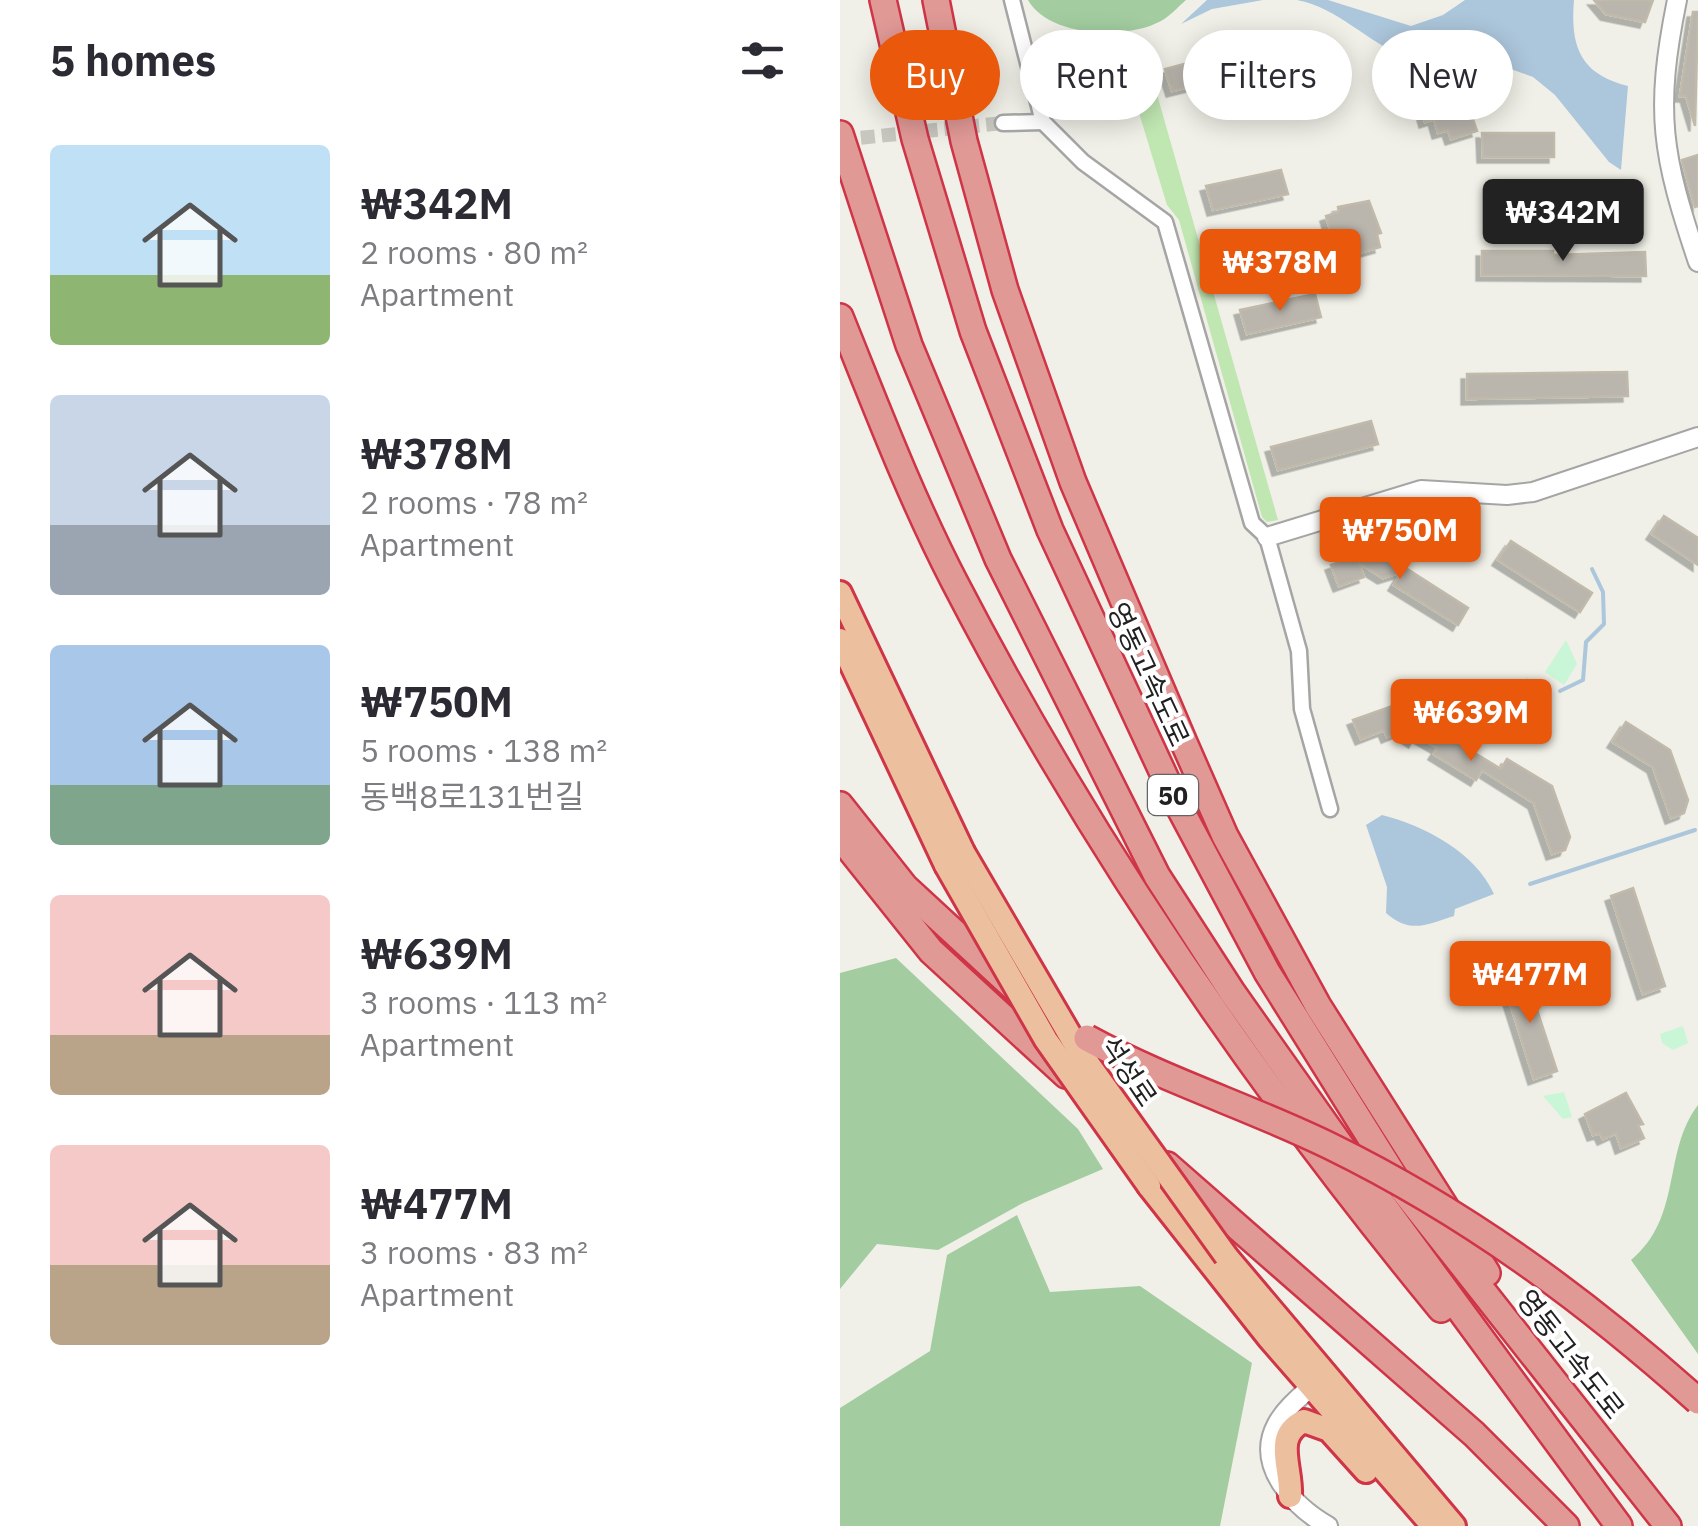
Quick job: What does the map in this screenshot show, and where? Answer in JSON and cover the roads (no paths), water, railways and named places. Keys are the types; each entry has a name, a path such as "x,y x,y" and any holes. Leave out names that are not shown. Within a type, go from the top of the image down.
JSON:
{"highway":[{"name":"영동고속도로","path":"883,0 915,140 973,331 1050,530 1176,800 1267,972 1403,1190 1668,1526"},
{"name":"영동고속도로","path":"936,0 964,142 1005,290 1073,482 1225,836 1318,1006 1401,1140 1497,1289 1646,1498"},
{"name":"50","path":"840,134 909,345 975,506 1037,640 1157,876 1346,1154 1614,1518"},
{"name":"50","path":"840,317 898,463 953,580 1118,870 1217,1014 1388,1244 1614,1518"},
{"name":"석성로","path":"840,593 954,859 1080,1054 1218,1261 1318,1380 1454,1526"},
{"path":"840,640 954,859"},
{"path":"840,806 905,887 1013,988 1087,1038 1166,1078 1327,1144 1420,1194 1566,1288 1698,1401"},
{"path":"840,837 894,910 979,1000 1474,1434 1566,1526"},
{"path":"1318,1380 1427,1519"},
{"path":"1290,1496 1292,1472 1284,1450 1285,1438 1291,1427 1316,1422 1329,1430 1372,1478 1427,1519"}],"street":[{"path":"1012,0 1043,122 1083,162 1165,222 1252,524 1267,537 1299,650 1302,709 1330,809"},
{"path":"1677,0 1663,82 1663,135 1672,188 1698,262"},
{"path":"1003,123 1043,122"},
{"path":"1267,537 1421,490 1508,495 1533,492 1698,437"},
{"path":"1318,1380 1277,1422 1272,1435 1272,1456 1299,1509 1328,1526"}],"water":[{"path":"1207,0 1263,0 1212,9 1181,24"},
{"path":"1297,0 1328,0 1411,26 1443,15 1465,0 1574,0 1574,32 1582,56 1599,74 1628,86 1621,170 1609,162 1555,95 1533,77 1513,70 1513,30 1372,30 1372,39 1312,4"},
{"path":"1382,815 1415,826 1462,853 1494,894 1455,909 1454,916 1427,925 1411,926 1395,920 1386,913 1387,887 1366,825"}],"waterway":[{"path":"1560,691 1583,680 1586,642 1604,624 1603,592 1592,569"},
{"path":"1530,884 1695,830"}],"tunnel":[{"path":"840,140 1003,123"}]}
